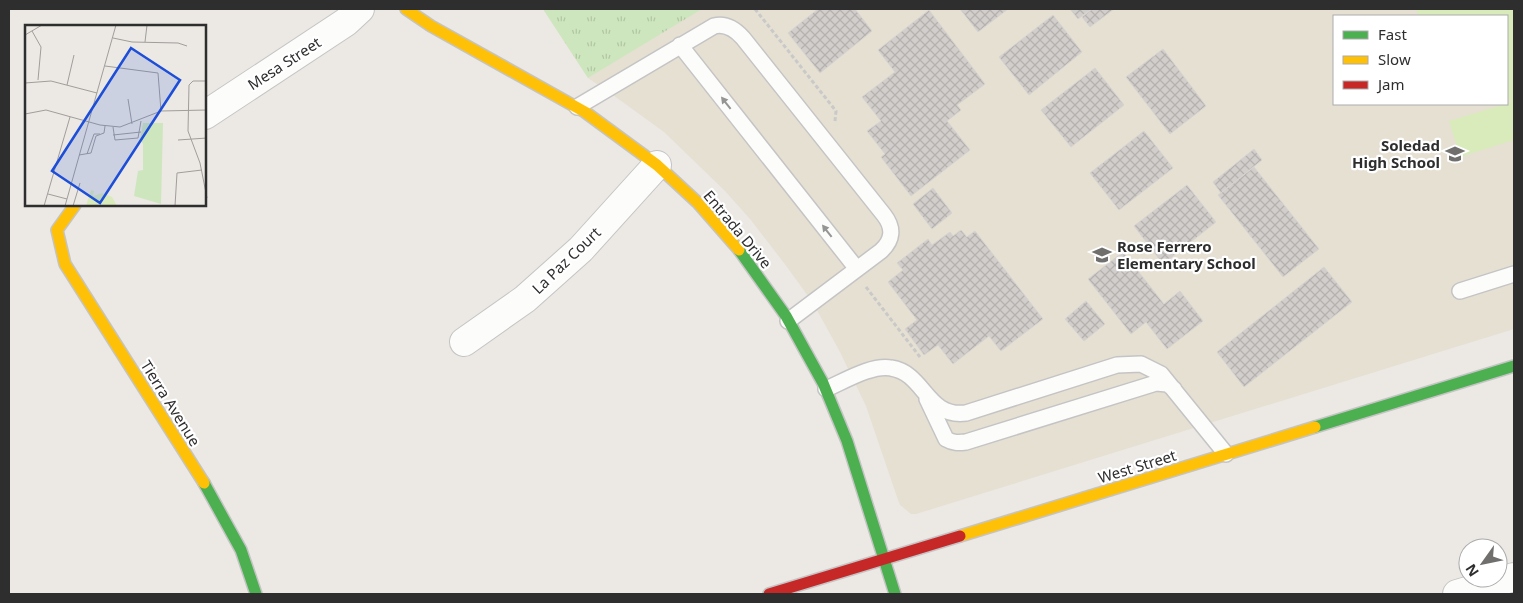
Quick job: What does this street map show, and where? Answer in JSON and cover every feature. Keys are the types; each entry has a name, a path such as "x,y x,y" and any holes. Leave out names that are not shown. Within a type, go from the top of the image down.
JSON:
{"street":[{"name":"Mesa Street","path":"206,114 346,22 360,9"},
{"name":"Entrada Drive","path":"406,9 431,26 577,107 657,165 697,202 744,255 788,321 826,390 847,440 896,594"},
{"name":"La Paz Court","path":"464,342 526,299 581,249 657,165"},
{"name":"Tierra Avenue","path":"74,206 58,230 65,264 200,476 241,550 256,594"},
{"name":"West Street","path":"769,594 1514,366"},
{"path":"1456,594 1514,576"}],"lane":[{"path":"577,107 714,26 726,26 738,32 884,215 890,226 891,232 888,243 881,252 788,321"},
{"path":"680,45 857,269"},
{"path":"1460,290 1514,274"},
{"path":"826,390 866,372 890,367 907,375 941,409 948,413 958,414 1117,364 1141,364 1161,374 1226,454"},
{"path":"923,390 946,439 952,443 958,443 1156,383 1167,384 1174,389"}],"path":[{"path":"864,285 922,360"}],"shaded area":[{"name":"Rose Ferrero Elementary School","path":"543,9 1514,9 1514,329 911,514 900,505 866,406 840,352 813,303 750,219 725,191 664,132 588,78"}],"green space":[{"path":"543,9 702,9 588,78"},
{"path":"1416,9 1514,9 1514,140 1460,157 1449,121 1502,105 1508,105 1512,102 1508,100 1508,15 1419,15"}],"building":[{"path":"818,9 855,9 872,31 820,73 788,33"},
{"path":"960,9 1008,9 978,32"},
{"path":"1070,9 1091,9 1078,19"},
{"path":"1092,9 1114,9 1090,27 1082,17"},
{"path":"929,10 985,84 957,105 961,110 947,121 970,150 911,196 881,157 885,154 867,131 881,121 862,97 895,72 878,50"},
{"path":"1053,15 1082,52 1029,95 999,57"},
{"path":"1163,49 1206,106 1170,134 1126,77"},
{"path":"1095,68 1124,105 1071,147 1041,110"},
{"path":"1144,131 1173,168 1119,210 1090,173"},
{"path":"1254,149 1262,160 1221,193 1213,182"},
{"path":"1254,167 1319,249 1283,277 1218,195"},
{"path":"1187,185 1216,222 1163,264 1134,226"},
{"path":"933,188 952,213 932,229 913,204"},
{"path":"961,230 967,237 975,231 1043,319 1001,351 989,336 953,364 938,345 924,355 905,329 917,320 888,282 903,270 897,263 928,239 932,245 950,232 953,236"},
{"path":"1123,252 1164,304 1180,291 1203,321 1167,349 1146,322 1131,334 1088,279"},
{"path":"1324,267 1352,302 1244,387 1217,352"},
{"path":"1086,301 1105,324 1084,341 1065,319"}],"traffic: fast":[{"path":"739,250 786,316 823,383 847,441 895,594"},
{"path":"1315,427 1514,366"},
{"path":"204,483 241,550 256,594"}],"traffic: slow":[{"path":"406,9 431,26 585,112 657,165 697,202 739,250"},
{"path":"74,206 57,230 65,264 204,483"},
{"path":"960,536 1315,427"}],"traffic: jam":[{"path":"769,594 960,536"}],"place":[{"name":"Soledad High School","path":"1455,154"},
{"name":"Rose Ferrero Elementary School","path":"1102,255"}]}
